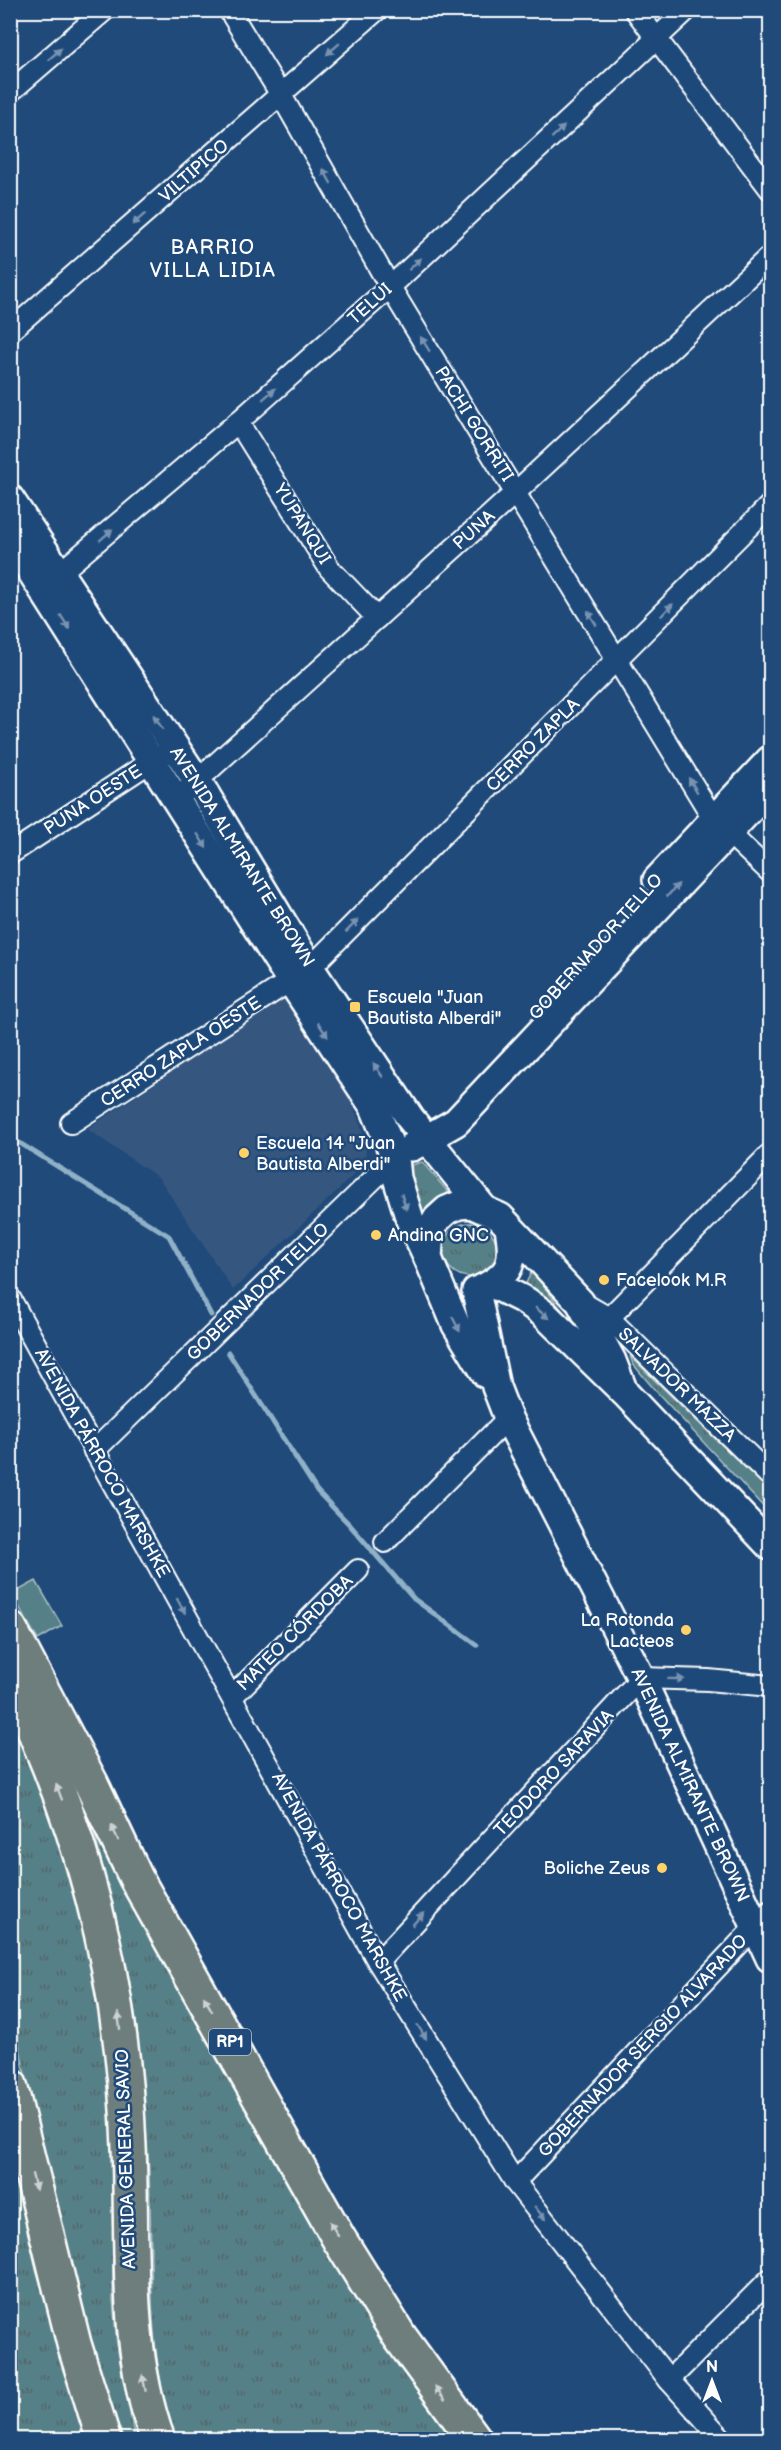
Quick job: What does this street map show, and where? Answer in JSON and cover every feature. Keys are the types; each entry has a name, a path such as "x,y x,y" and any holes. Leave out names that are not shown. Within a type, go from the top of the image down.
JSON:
{"highway":[{"name":"RP1","path":"10,1629 91,1783 136,1878 339,2240 400,2337 475,2439"},
{"name":"AVENIDA GENERAL SAVIO","path":"10,1679 23,1702 64,1805 84,1866 110,1968 125,2081 132,2298 142,2374 158,2439"},
{"path":"10,2085 74,2344 104,2439"}],"main road":[{"name":"AVENIDA ALMIRANTE BROWN","path":"10,499 21,548 52,580 198,782 300,975 374,1107 395,1158 397,1178 410,1220 456,1325 474,1358 496,1388 508,1418 763,1918 771,1958"},
{"name":"AVENIDA ALMIRANTE BROWN","path":"52,580 151,762 176,800 300,975 483,1208"},
{"name":"GOBERNADOR TELLO","path":"395,1158 456,1122 720,825 771,760"},
{"name":"GOBERNADOR TELLO","path":"720,825 771,788"},
{"path":"624,1392 612,1360 580,1302 500,1216 471,1204 459,1205 447,1210 437,1219 428,1244 431,1264 455,1287 484,1287 526,1301 544,1314 624,1392 771,1546"},
{"path":"484,1287 506,1272 514,1255 509,1228"},
{"path":"484,1287 496,1388"}],"street":[{"path":"10,92 105,10"},
{"name":"PACHI GORRITI","path":"229,10 281,94 390,287 720,825 771,872"},
{"name":"VILTIPICO","path":"10,331 377,10"},
{"path":"635,10 771,189"},
{"name":"TELUI","path":"52,580 238,422 390,287 658,40 687,10"},
{"name":"PUNA","path":"176,800 516,492 771,256"},
{"name":"YUPANQUI","path":"238,422 329,568 377,618"},
{"name":"CERRO ZAPLA","path":"300,975 771,505"},
{"name":"PUNA OESTE","path":"10,854 174,746"},
{"name":"CERRO ZAPLA OESTE","path":"71,1123 300,975"},
{"path":"609,1318 771,1154"},
{"name":"GOBERNADOR TELLO","path":"94,1450 395,1158"},
{"name":"AVENIDA PÁRROCO MARSHKE","path":"10,1298 378,1962 515,2182 669,2380 723,2439"},
{"name":"SALVADOR MAZZA","path":"580,1302 609,1318 771,1476"},
{"path":"386,1542 508,1418"},
{"name":"MATEO CÓRDOBA","path":"232,1697 358,1570"},
{"path":"641,1678 708,1680 771,1686"},
{"name":"TEODORO SARAVIA","path":"378,1962 641,1678"},
{"name":"GOBERNADOR SERGIO ALVARADO","path":"515,2182 763,1918"},
{"path":"669,2380 771,2279"}],"shaded area":[{"name":"Escuela 14 \"Juan Bautista Alberdi\"","path":"284,998 346,1088 367,1142 364,1165 233,1290 159,1178 87,1129"}],"green space":[{"path":"422,1162 450,1194 432,1205 422,1220 410,1186 410,1172 412,1165"},
{"path":"465,1223 475,1223 485,1227 493,1235 497,1250 493,1265 485,1273 475,1277 465,1277 455,1273 447,1265 443,1255 443,1245 447,1235 455,1227"},
{"path":"532,1271 588,1344 526,1283"},
{"path":"630,1356 770,1492 770,1514 654,1389 633,1364"},
{"path":"36,1581 62,1626 38,1640 12,1594"},
{"path":"10,1694 57,1806 107,2028 112,2133 113,2299 117,2346 135,2439 118,2439 53,2216 11,2004"},
{"path":"91,1813 460,2439 176,2439 165,2403 154,2333 148,2157 136,2027 126,1963"},
{"path":"10,2151 36,2269 87,2439 11,2439"}],"waterway":[{"path":"10,1137 169,1236 211,1315"},
{"path":"228,1352 317,1491 414,1599 477,1645"}],"place":[{"name":"Escuela \"Juan Bautista Alberdi\"","path":"355,1007"},
{"name":"Escuela 14 \"Juan Bautista Alberdi\"","path":"244,1153"},
{"name":"Andina GNC","path":"376,1235"},
{"name":"Facelook M.R","path":"604,1280"},
{"name":"La Rotonda Lacteos","path":"686,1630"},
{"name":"Boliche Zeus","path":"662,1868"}],"district":[{"name":"BARRIO VILLA LIDIA","path":"213,260"}]}
